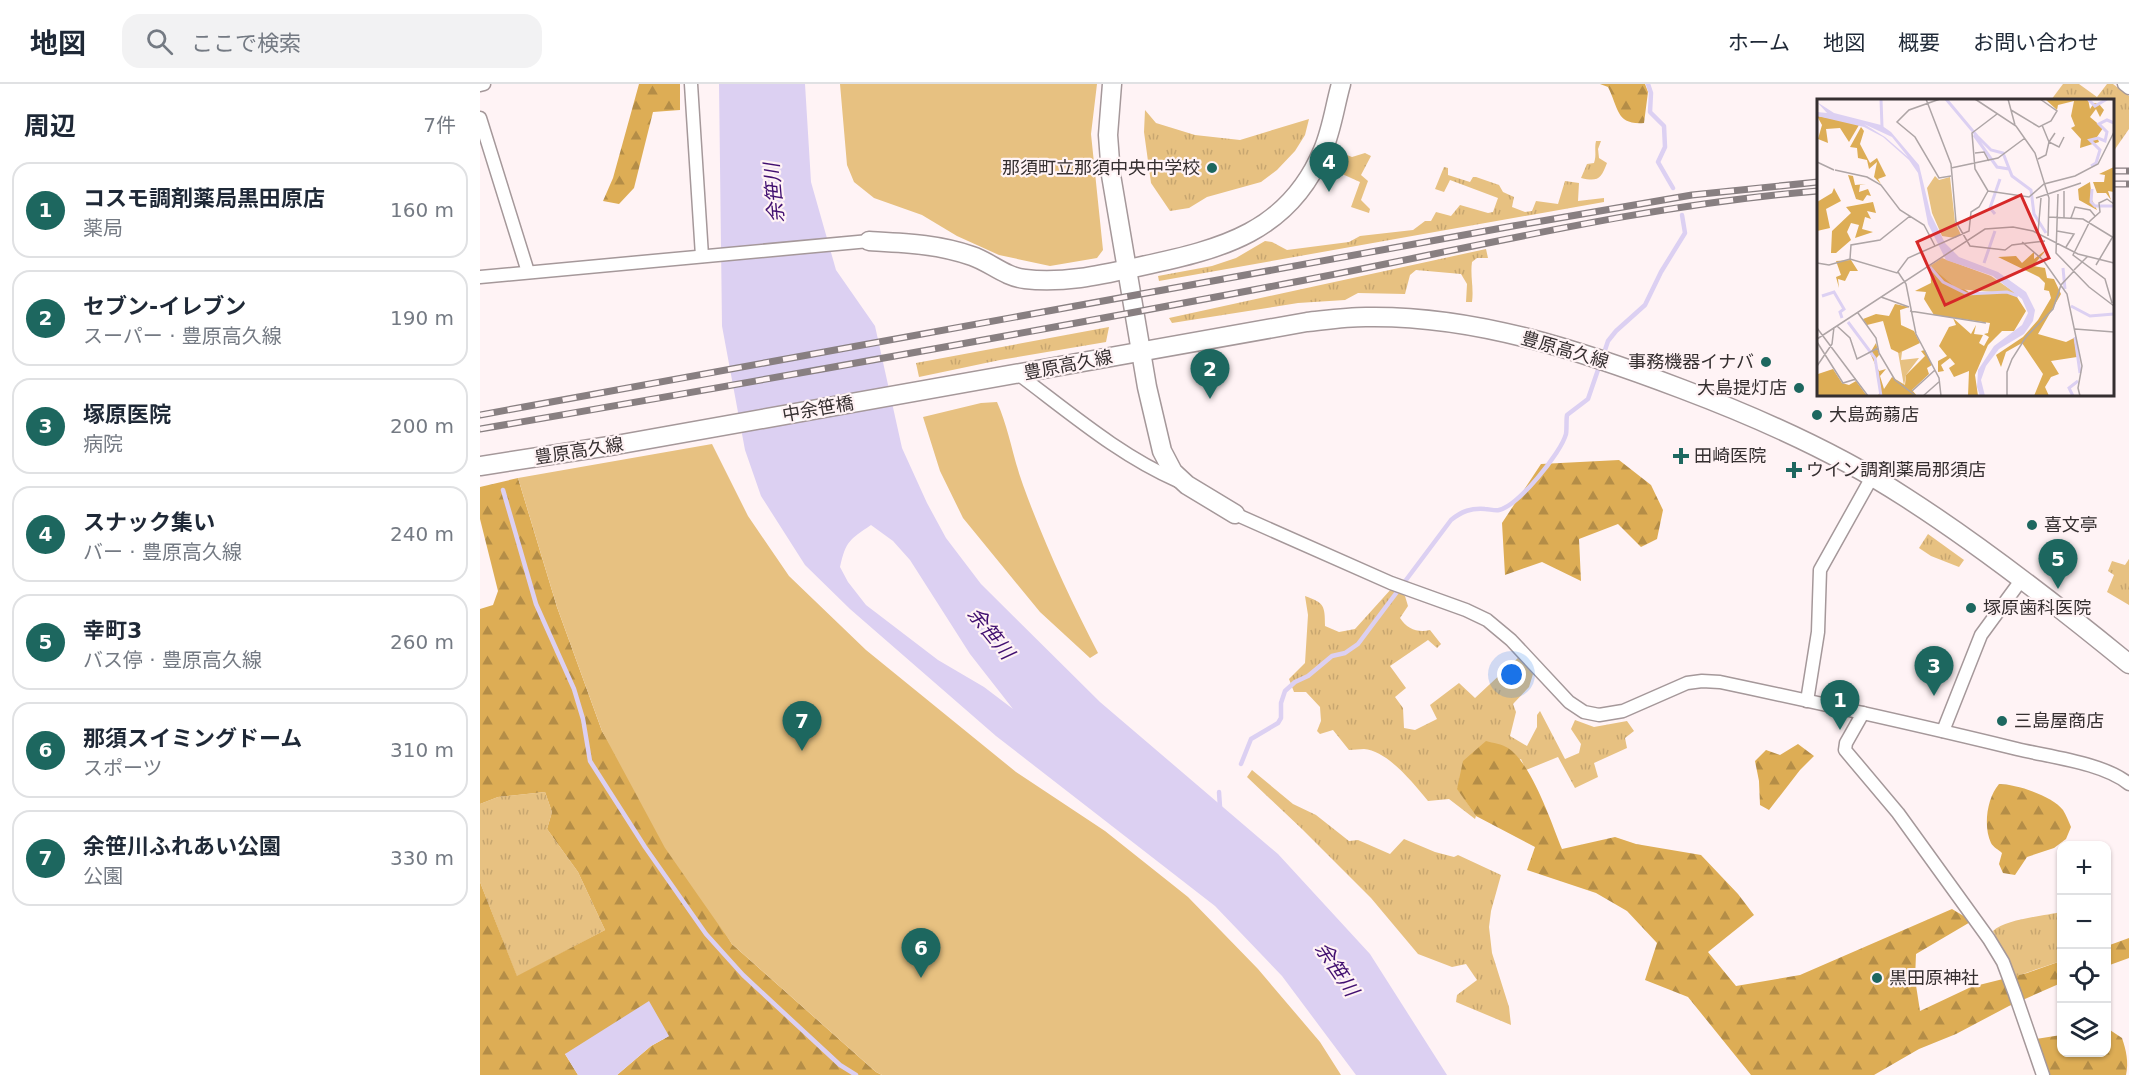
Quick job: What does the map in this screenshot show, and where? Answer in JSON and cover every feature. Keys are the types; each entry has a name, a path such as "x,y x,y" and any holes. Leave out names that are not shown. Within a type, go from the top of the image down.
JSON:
{"main road":[{"path":"1112,84 1108,135 1111,175 1155,426 1162,451 1173,472 1187,485 1235,514"},
{"path":"869,241 946,248 975,257 996,269 1023,279 1055,281 1190,256 1227,244 1265,225 1300,192 1314,172 1325,147 1341,84"},
{"name":"豊原高久線","path":"923,392 1142,351 1337,318 1394,317 1461,325 1532,340 1607,361 1725,405 1826,451 1872,477 1954,530 2022,579 2129,664"},
{"name":"中余笹橋","path":"712,427 923,392"},
{"name":"豊原高久線","path":"480,466 616,445 712,427"}],"street":[{"path":"691,84 702,256"},
{"path":"2124,84 2129,88"},
{"path":"480,118 528,272"},
{"path":"480,277 869,241"},
{"path":"1017,374 1124,451 1161,474 1187,485"},
{"path":"1807,701 1818,632 1820,570 1872,477"},
{"path":"1235,514 1391,583 1487,620 1511,640 1569,702 1584,712 1599,715 1623,711 1687,683 1720,682 1863,712 2107,771 2121,777 2129,784"},
{"path":"1943,731 1981,635 2022,579"},
{"path":"1863,712 1846,743 1845,750 1898,813 1989,939 2007,972 2043,1075"}],"green space":[{"path":"639,84 680,84 680,110 653,112 634,188 619,204 603,201 613,178"},
{"path":"840,84 1097,84 1091,134 1103,250 1097,258 1050,266 999,255 957,236 922,215 874,198 854,182 847,165"},
{"path":"1600,84 1645,84 1648,92 1644,123 1635,123 1623,118 1608,87"},
{"path":"2063,84 2079,84 2097,97 2107,84 2113,84 2129,96 2129,129 2114,151 2114,99 2052,99"},
{"path":"1145,110 1156,123 1195,135 1240,140 1309,119 1305,135 1295,151 1277,170 1261,182 1207,197 1189,208 1170,211 1151,183 1144,132"},
{"path":"1596,141 1601,141 1598,149 1599,158 1607,163 1605,168 1598,178 1591,180 1581,178 1587,164 1594,163"},
{"path":"1337,151 1352,157 1365,153 1371,156 1361,175 1368,181 1361,200 1370,209 1369,213 1351,207 1360,182 1331,169"},
{"path":"1444,167 1448,168 1448,175 1470,182 1473,177 1476,177 1499,185 1503,192 1514,197 1512,207 1525,212 1532,211 1536,201 1558,204 1565,181 1579,183 1578,201 1604,198 1604,202 1159,281 1158,276 1212,266 1236,258 1265,241 1287,250 1349,242 1360,236 1413,230 1425,221 1431,221 1436,212 1451,216 1460,205 1488,213 1493,212 1498,198 1450,180 1444,192 1435,189"},
{"path":"1486,249 1488,258 1477,258 1472,262 1472,302 1466,302 1467,284 1461,274 1416,270 1410,275 1405,294 1358,293 1345,300 1298,303 1172,323 1169,318"},
{"path":"1109,327 1106,342 1000,360 919,377 916,363"},
{"path":"997,402 1020,475 1040,528 1098,653 1090,658 1040,612 963,518 940,471 923,417 981,403"},
{"path":"712,444 748,516 789,576 866,650 1016,772 1105,831 1188,897 1258,969 1320,1042 1341,1075 882,1075 732,944 665,848 602,731 557,607 518,478"},
{"path":"1619,460 1651,485 1663,510 1657,539 1641,547 1618,524 1579,539 1581,581 1542,562 1505,575 1502,523 1541,464"},
{"path":"518,478 557,607 602,731 732,944 882,1075 617,1075 651,1046 669,1036 565,1054 578,1075 480,1075 480,882 517,976 605,930 578,872 547,829 552,812 545,792 498,797 480,804 480,609 493,605 498,591 480,519 480,487"},
{"path":"1928,534 1964,560 1959,567 1931,556 1919,548"},
{"path":"2129,559 2129,605 2107,592 2114,575 2108,571 2112,561 2125,565"},
{"path":"1392,588 1405,596 1408,606 1400,618 1403,622 1413,629 1430,630 1441,644 1437,648 1428,640 1390,666 1406,688 1395,697 1403,708 1404,728 1415,730 1437,719 1430,705 1459,683 1475,698 1519,657 1533,674 1529,687 1513,704 1516,712 1510,736 1527,746 1537,727 1537,715 1540,711 1565,759 1579,753 1581,744 1571,729 1575,720 1594,727 1627,721 1634,731 1625,738 1627,748 1594,763 1598,777 1575,788 1558,757 1526,770 1521,759 1457,788 1476,816 1475,819 1449,799 1428,801 1399,769 1382,755 1364,749 1349,750 1333,730 1320,734 1317,731 1321,721 1320,707 1306,692 1294,692 1289,679 1305,663 1308,615 1305,596 1320,603 1325,613 1325,626 1339,632 1355,629"},
{"path":"1486,741 1508,748 1517,756 1540,794 1562,849 1615,837 1636,844 1701,855 1738,894 1754,915 1708,952 1736,986 1800,975 1952,909 1972,921 1916,954 1915,979 1920,1011 1971,987 2027,973 2057,962 2057,985 2009,1006 1956,1034 1919,1049 1874,1075 1751,1075 1688,997 1645,980 1657,943 1627,911 1596,893 1527,870 1535,847 1476,816 1457,789 1463,761"},
{"path":"1798,744 1814,756 1769,810 1760,805 1755,761 1766,750 1780,755"},
{"path":"1252,770 1293,804 1316,815 1349,841 1358,840 1390,854 1404,839 1435,852 1454,857 1458,855 1501,875 1489,927 1492,953 1509,1007 1511,1025 1456,1002 1457,995 1477,980 1466,964 1452,967 1418,954 1371,898 1247,777"},
{"path":"1999,784 2043,796 2063,810 2071,827 2066,839 2057,841 2057,846 2054,848 2027,857 2015,875 2003,873 1999,864 2002,853 1991,843 1987,829 1989,804"},
{"path":"545,792 552,812 547,829 578,872 605,930 517,977 480,882 480,804 498,797"},
{"path":"2057,913 2057,962 2014,977 2012,967 1993,931 2016,921"},
{"path":"2129,938 2129,958 2111,965 2111,945"},
{"path":"2111,1031 2122,1038 2127,1056 2126,1075 2046,1075 2036,1039 2057,1036 2057,1057 2111,1057"}],"water":[{"name":"余笹川","path":"719,84 805,84 811,182 836,270 875,326 902,448 946,538 981,584 1100,702 1278,854 1370,954 1447,1075 1356,1075 1282,976 1215,906 996,736 850,609 805,565 761,496 745,450 722,326","holes":["871,525 893,541 910,560 970,654 1013,709 984,687 938,660 866,605 848,582 840,567 844,552 853,538"]},
{"path":"649,1001 669,1036 651,1046 617,1075 578,1075 565,1054"}],"waterway":[{"path":"1648,84 1651,93 1650,112 1664,126 1665,147 1658,162 1673,188"},
{"path":"1603,356 1608,341 1616,331 1645,305 1661,272 1685,233 1682,215"},
{"path":"1241,764 1251,739 1278,723 1281,718 1281,703 1285,691 1332,656 1345,653 1358,644 1451,520 1463,512 1480,509 1497,510 1507,506 1538,478 1562,443 1566,434 1567,415 1588,399 1600,364"},
{"path":"503,490 536,604 574,689 583,719 590,761 645,847 706,934 743,975 840,1065 856,1075"},
{"path":"1219,792 1220,807"}],"railway":[{"path":"2114,171 2129,171"},
{"path":"480,415 1513,226 1692,195 1817,182"},
{"path":"2114,184 2129,184"},
{"path":"480,429 1300,281 1623,217 1688,206 1817,191"}],"place":[{"name":"那須町立那須中央中学校","path":"1212,168"},
{"name":"スナック集い","path":"1329,192"},
{"name":"事務機器イナバ","path":"1766,362"},
{"name":"大島提灯店","path":"1799,388"},
{"name":"セブン-イレブン","path":"1210,399"},
{"name":"大島蒟蒻店","path":"1817,415"},
{"name":"田崎医院","path":"1681,456"},
{"name":"ウイン調剤薬局那須店","path":"1794,470"},
{"name":"喜文亭","path":"2032,525"},
{"name":"幸町3","path":"2058,589"},
{"name":"塚原歯科医院","path":"1971,608"},
{"name":"塚原医院","path":"1934,696"},
{"name":"三島屋商店","path":"2002,721"},
{"name":"コスモ調剤薬局黒田原店","path":"1840,730"},
{"name":"余笹川ふれあい公園","path":"802,751"},
{"name":"那須スイミングドーム","path":"921,978"},
{"name":"黒田原神社","path":"1877,978"}]}
